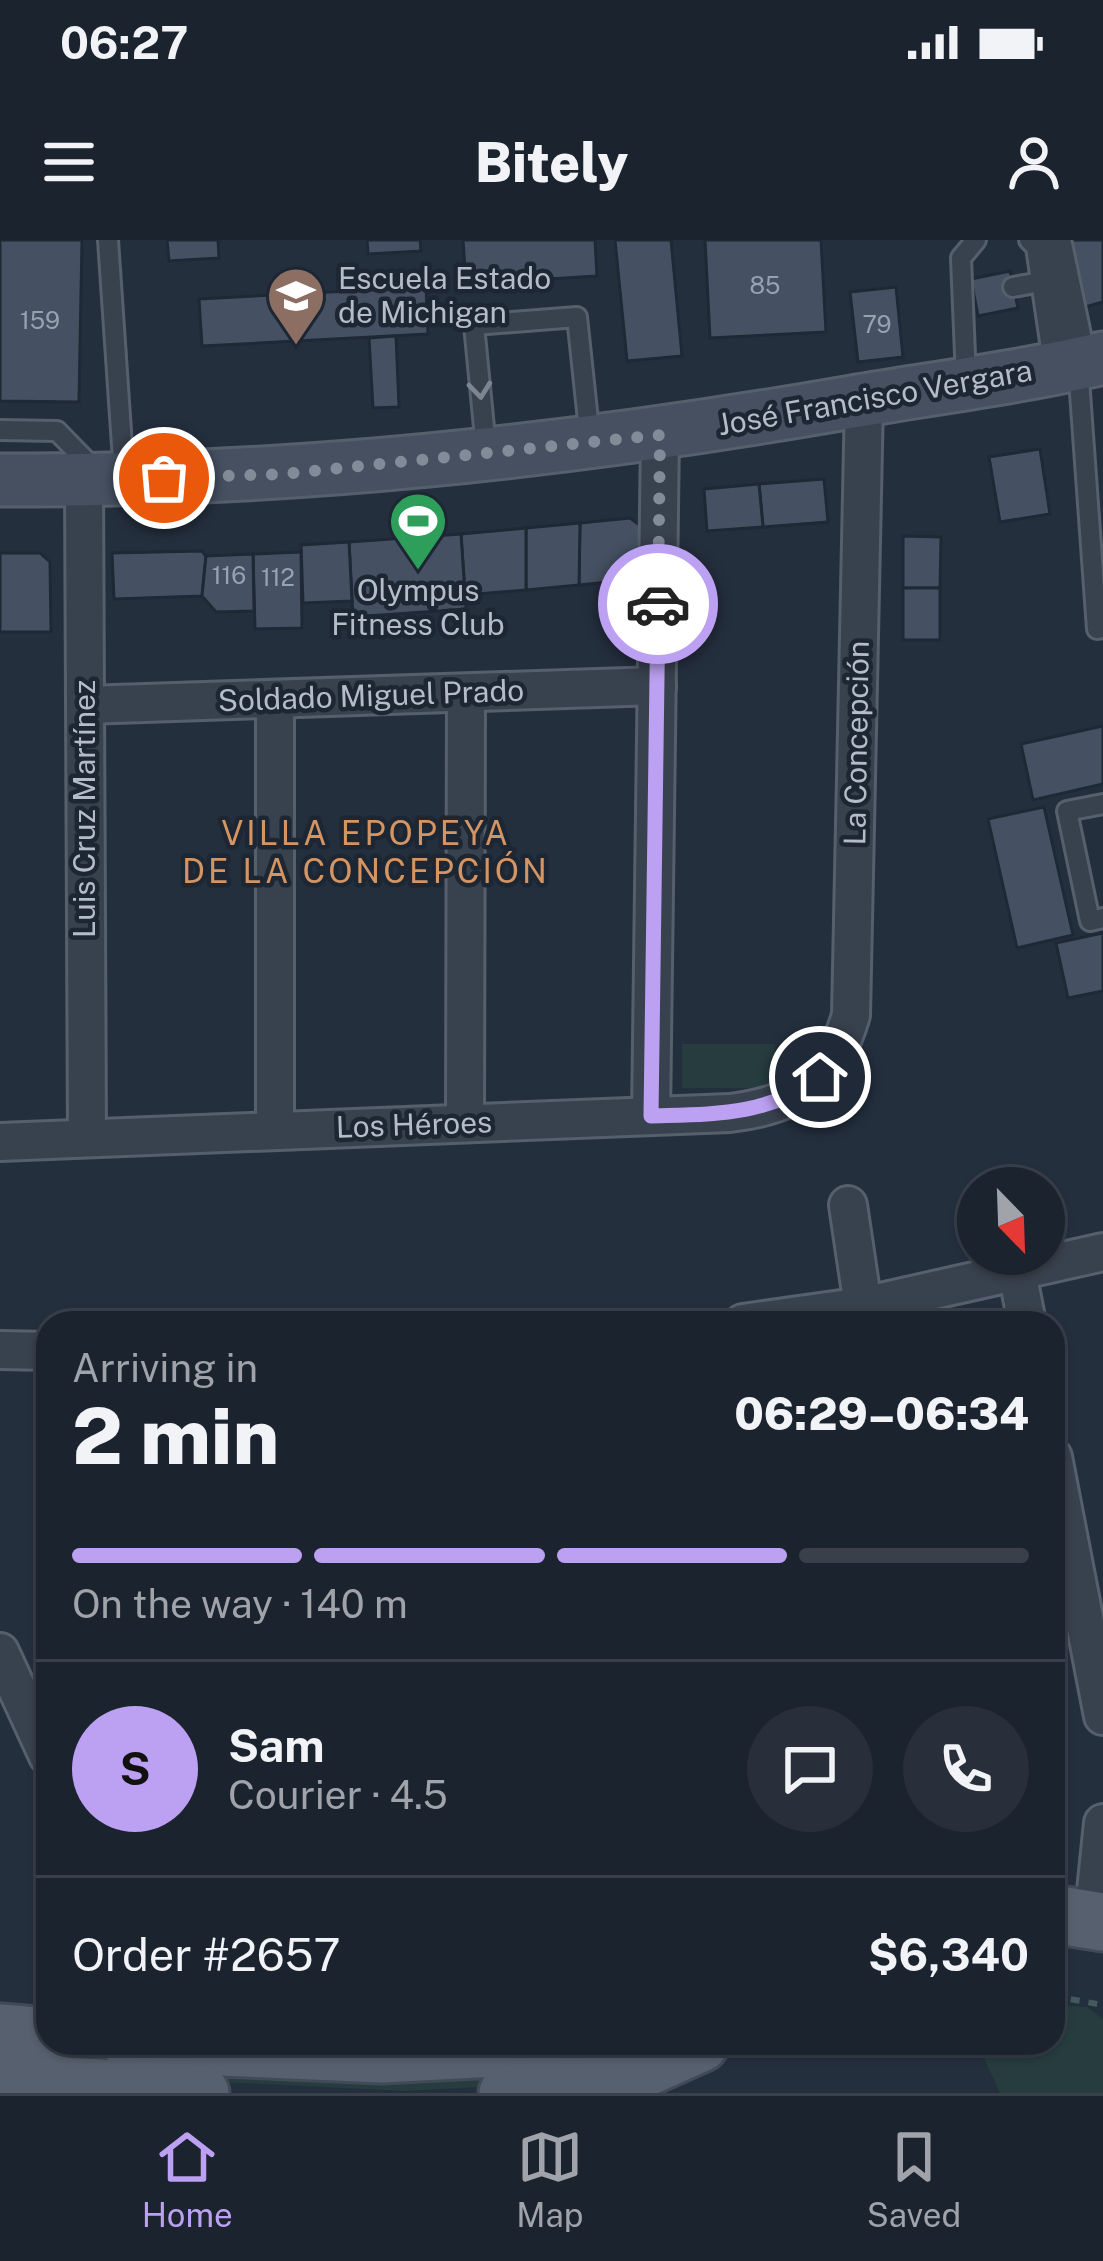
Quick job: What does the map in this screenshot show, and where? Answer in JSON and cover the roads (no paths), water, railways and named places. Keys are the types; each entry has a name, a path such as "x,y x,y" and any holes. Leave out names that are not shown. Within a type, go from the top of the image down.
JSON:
{"main road":[{"name":"José Francisco Vergara","path":"0,480 284,474 590,444 1078,363"},
{"path":"0,2033 36,2035"},
{"path":"497,2055 598,2061"},
{"path":"508,2093 598,2061 632,2055"},
{"path":"0,2083 172,2056"}],"street":[{"path":"1052,240 1078,363"},
{"name":"La Concepción","path":"820,1077 844,1040 852,1003 864,400"},
{"path":"651,1116 660,435"},
{"name":"Luis Cruz Martínez","path":"87,1138 85,706 104,480"},
{"name":"Soldado Miguel Prado","path":"85,706 657,686"},
{"path":"465,1124 466,693"},
{"path":"274,699 275,1131"},
{"name":"Los Héroes","path":"0,1142 755,1110 779,1103 820,1077"},
{"path":"848,1205 848,1311"},
{"path":"1065,1261 1103,1252"},
{"path":"856,1311 1005,1275"},
{"path":"1018,1275 1025,1311"},
{"path":"0,1350 36,1351"},
{"path":"1065,1519 1103,1716"},
{"path":"0,1652 36,1730"},
{"path":"1081,1932 1103,1823"}],"lane":[{"path":"104,480 108,240"},
{"path":"966,382 968,296 961,258 976,240"},
{"path":"1029,240 1036,247 1041,282 1078,363 1097,629 1103,628"},
{"path":"1013,287 1041,282"},
{"path":"487,455 474,325 577,317 590,444"},
{"path":"0,430 57,430 104,480"},
{"path":"1097,920 1067,811 1103,804"}],"place":[{"name":"Escuela Estado de Michigan","path":"296,347"},
{"name":"Olympus Fitness Club","path":"418,572"}],"district":[{"name":"VILLA EPOPEYA DE LA CONCEPCIÓN","path":"366,852"}]}
